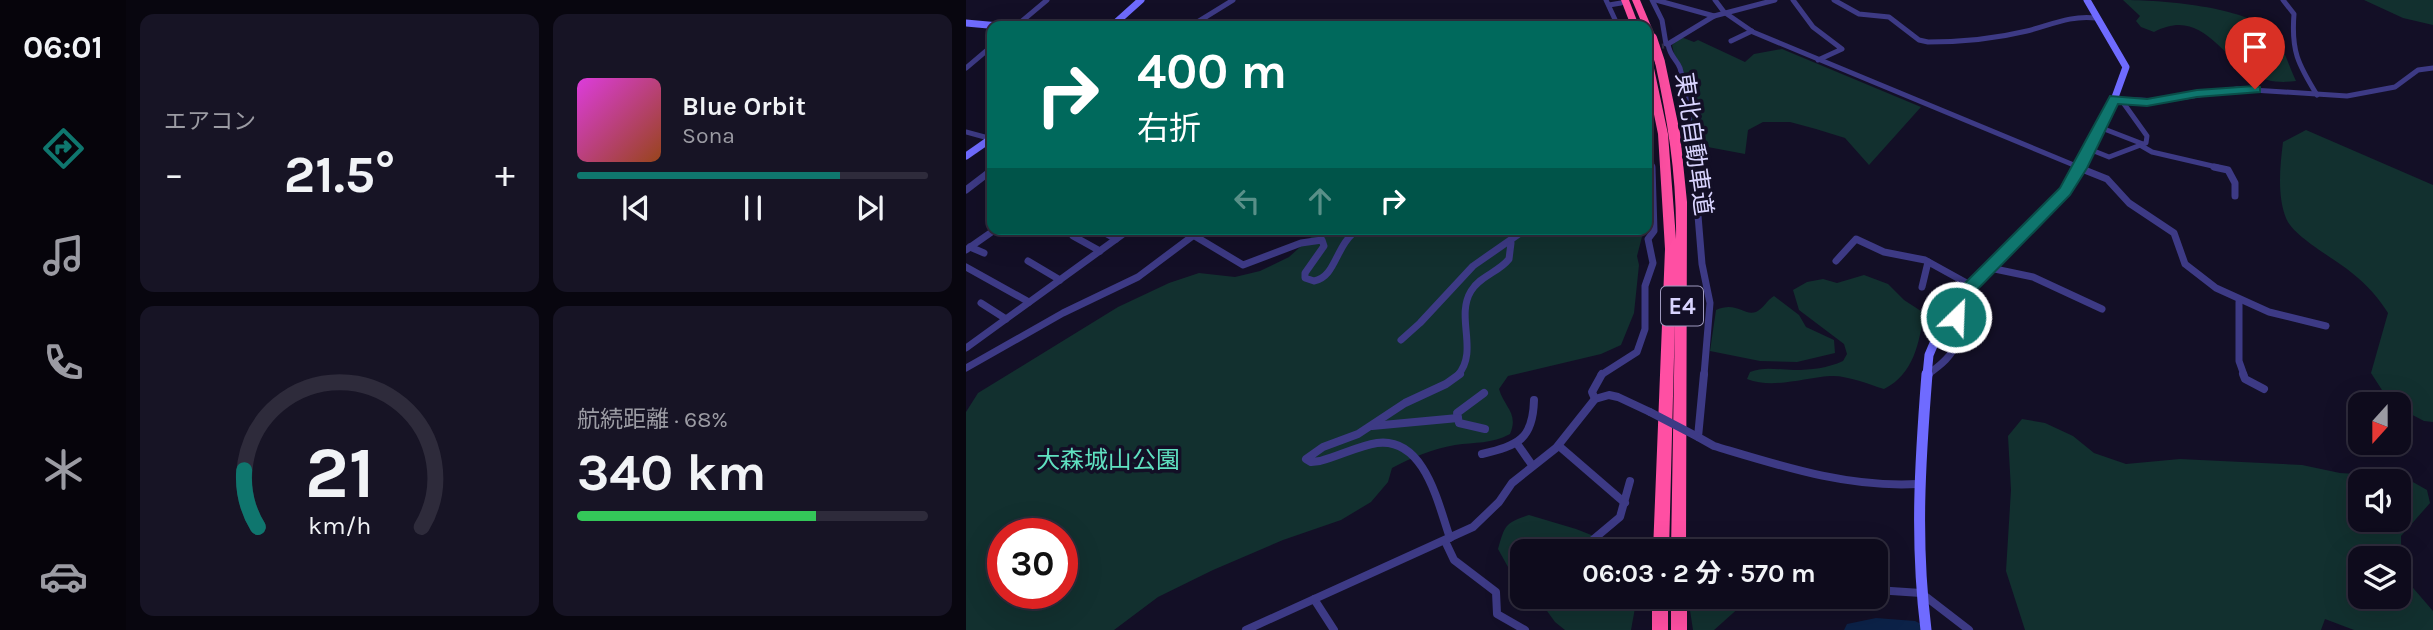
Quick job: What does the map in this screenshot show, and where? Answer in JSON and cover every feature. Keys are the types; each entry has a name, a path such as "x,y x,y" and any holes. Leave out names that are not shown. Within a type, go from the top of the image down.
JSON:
{"highway":[{"name":"東北自動車道","path":"1636,0 1645,21"},
{"path":"1623,1 1633,21"},
{"name":"東北自動車道","path":"1652,38 1652,61 1663,134 1671,249 1661,539"},
{"name":"東北自動車道","path":"1652,61 1675,133 1683,236 1679,539"},
{"path":"1660,609 1660,630"},
{"path":"1679,609 1679,630"}],"street":[{"path":"1022,21 1047,0"},
{"path":"1118,21 1141,0"},
{"path":"1199,21 1233,0"},
{"path":"1654,0 1714,16"},
{"path":"1654,0 1662,20 1670,56 1679,65 1690,126 1702,264 1710,303 1698,437"},
{"path":"1715,0 1724,12 1752,32 2107,179 2129,203 2174,233 2178,239 2181,260 2185,264 2239,302 2274,315 2326,326"},
{"path":"1666,45 1714,16 1775,0"},
{"path":"1793,0 1814,27 1842,49 1817,60"},
{"path":"1834,0 1859,14 1889,17 1919,40 1928,42 2003,36 2036,29 2073,15 2096,18"},
{"path":"1926,630 1921,593 1918,484 1927,375 1936,333 1956,303 2065,192 2080,168 2099,127 2118,100 2126,67 2088,0"},
{"path":"2283,0 2294,14 2290,40 2292,51 2317,95"},
{"path":"1616,21 1607,3 1623,1"},
{"path":"966,23 987,25"},
{"path":"1731,41 1752,32"},
{"path":"966,68 987,50"},
{"path":"2118,100 2147,103 2237,89 2344,96 2391,89 2400,86 2408,74 2416,69 2433,68"},
{"path":"2089,149 2109,156 2142,145 2147,136 2118,100"},
{"path":"2099,127 2152,152 2228,170 2235,183 2235,196"},
{"path":"966,132 987,138"},
{"path":"966,156 987,142"},
{"path":"2206,165 2207,159 2211,157"},
{"path":"2179,159 2184,170"},
{"path":"1652,172 1652,234"},
{"path":"966,190 987,174"},
{"path":"968,248 987,235"},
{"path":"1109,235 1116,239"},
{"path":"966,348 1122,235"},
{"path":"966,368 1063,313 1138,277 1193,235"},
{"path":"1196,235 1243,265 1301,243 1322,240 1322,251 1305,273 1304,278 1311,281 1319,279 1329,271 1338,260 1345,239 1351,235"},
{"path":"1401,341 1418,327 1471,268 1520,235"},
{"path":"1595,399 1592,392 1594,385 1604,368 1637,352 1645,329 1645,286 1653,263 1648,239 1651,235"},
{"path":"1073,236 1100,251"},
{"path":"1836,261 1856,239 1884,252 1928,262 1972,286"},
{"path":"1511,243 1513,254 1509,262 1486,274 1468,297 1465,362 1457,377 1408,401 1350,438 1312,452 1306,460 1333,459 1380,443 1394,442 1404,446 1421,463 1454,560 1496,592 1497,614 1525,630"},
{"path":"968,248 984,253"},
{"path":"1028,261 1060,279"},
{"path":"1922,286 1928,262"},
{"path":"966,267 1029,302"},
{"path":"1990,268 2033,277 2102,309"},
{"path":"2239,302 2239,361 2245,379 2264,389"},
{"path":"981,303 1006,319"},
{"path":"1927,375 1952,358 1959,346 1956,303"},
{"path":"1484,393 1457,412 1459,423 1485,429"},
{"path":"1246,630 1473,527 1489,514 1512,483 1559,446 1595,399 1609,395 1724,449 1849,481 1877,486 1918,484"},
{"path":"1482,454 1518,445 1531,428 1534,400"},
{"path":"1371,426 1458,418"},
{"path":"1518,445 1532,465"},
{"path":"1559,446 1625,503"},
{"path":"1594,539 1620,517 1630,481"},
{"path":"1888,591 1921,593 1969,630"},
{"path":"1314,599 1334,630"}],"green space":[{"path":"2123,0 2202,6 2243,16 2272,33 2296,81 2274,81 2258,77 2197,29 2185,25 2170,26 2154,32 2141,27 2136,21 2140,16"},
{"path":"2364,0 2433,0 2433,25 2403,18"},
{"path":"1681,37 1694,42 1698,40 1745,62 1754,54 1782,49 1921,107 1869,165 1845,138 1790,122 1763,122 1748,130 1745,154 1697,145 1683,72 1675,58 1672,45"},
{"path":"2306,130 2433,185 2433,422 2412,415 2412,392 2383,392 2371,373 2388,313 2357,278 2297,233 2286,218 2280,190 2283,142"},
{"name":"大森城山公園","path":"1313,235 1642,235 1637,256 1639,265 1634,313 1621,345 1601,354 1508,376 1499,389 1512,415 1510,434 1490,441 1438,449 1400,464 1392,468 1388,482 1371,502 1341,520 1283,540 1213,570 1158,597 1114,630 966,630 966,412 978,393 1118,307 1169,283 1199,273 1235,277 1260,271 1289,257"},
{"path":"1864,275 1888,284 1904,300 1924,313 1913,357 1894,383 1884,389 1837,376 1778,383 1747,379 1750,372 1761,369 1813,369 1843,361 1847,354 1844,344 1799,310 1793,290 1807,282 1823,279 1837,283"},
{"path":"1774,296 1799,315 1806,327 1834,340 1835,353 1797,362 1760,361 1710,351 1716,310 1729,307 1756,312"},
{"path":"2022,419 2045,423 2073,436 2094,453 2126,464 2180,459 2302,465 2348,474 2348,532 2405,532 2401,536 2401,546 2348,546 2348,609 2411,609 2411,586 2433,611 2433,630 2354,630 2325,619 2321,630 2025,630 2006,571 2011,490 2008,436"},
{"path":"2411,481 2427,490 2430,503 2411,525"},
{"path":"1529,515 1601,539 1510,539 1510,569 1498,549 1507,526"},
{"path":"1546,609 1635,609 1631,630 1565,630"},
{"path":"1690,609 1738,609 1714,630 1693,630"}],"waterway":[{"path":"1853,630 1876,627 1915,630"}],"tunnel":[{"path":"1652,47 1664,46"}],"route":[{"path":"1956,317 1958,300 2065,192 2114,99 2147,103 2197,93 2255,89"}]}
